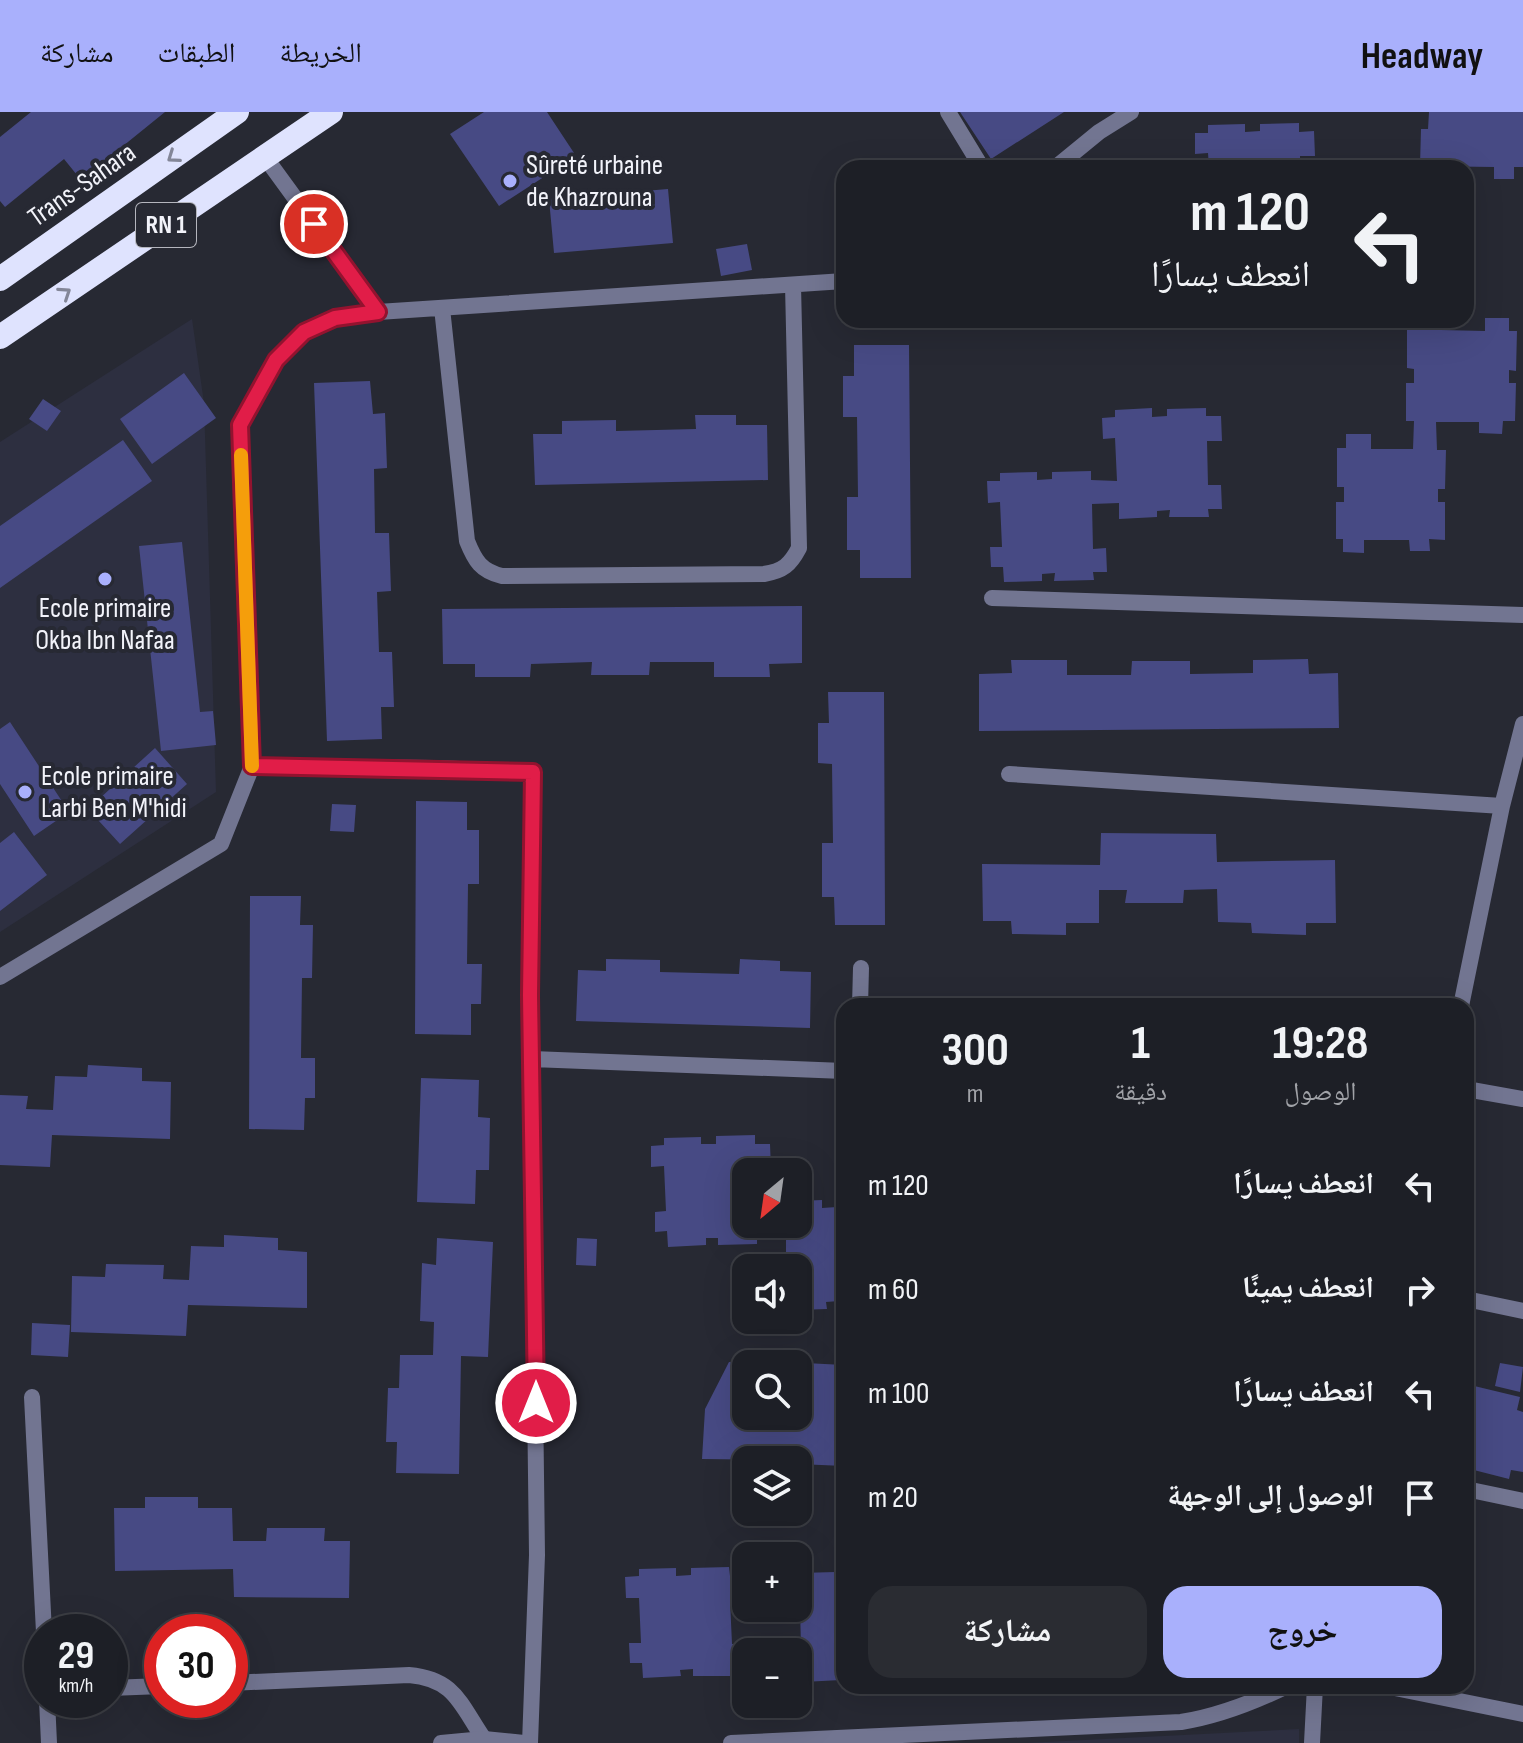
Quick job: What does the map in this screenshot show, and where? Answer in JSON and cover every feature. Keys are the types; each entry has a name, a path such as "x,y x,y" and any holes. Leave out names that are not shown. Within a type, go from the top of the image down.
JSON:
{"highway":[{"name":"Trans-Sahara","path":"0,279 237,112"},
{"name":"RN 1","path":"0,337 331,112"}],"street":[{"path":"948,112 977,160"},
{"path":"1065,160 1099,132 1131,112"},
{"path":"265,157 378,312"},
{"path":"0,977 221,844 252,766 240,425 276,360 304,332 335,318 378,312 836,282"},
{"path":"442,308 467,541 476,561 489,572 502,576 764,574 778,572 790,564 799,548 793,285"},
{"path":"992,598 1523,615"},
{"path":"1463,998 1502,806 1523,724"},
{"path":"252,766 533,772 532,1059 537,1555 530,1743"},
{"path":"1009,774 1502,806"},
{"path":"860,998 861,968"},
{"path":"532,1059 836,1071"},
{"path":"1474,1090 1523,1099"},
{"path":"1474,1301 1523,1311"},
{"path":"32,1397 43,1614"},
{"path":"1474,1491 1523,1501"},
{"path":"248,1682 409,1675 432,1677 449,1687 484,1739"},
{"path":"731,1743 1181,1722 1207,1718 1271,1694"},
{"path":"1312,1743 1315,1694"},
{"path":"1424,1694 1523,1714"},
{"path":"48,1718 49,1743"},
{"path":"441,1743 484,1739 524,1743"}],"shaded area":[{"name":"Ecole primaire Okba Ibn Nafaa","path":"192,319 204,403 216,792 0,932 0,442"},
{"path":"1299,1729 1299,1743 1026,1743"}],"building":[{"path":"31,112 165,112 81,180 64,159 5,207 0,201 0,137"},
{"name":"Sûreté urbaine de Khazrouna","path":"484,112 547,112 576,156 499,206 450,134"},
{"path":"960,112 1064,112 991,159"},
{"path":"1429,112 1523,112 1523,167 1514,167 1514,179 1494,179 1494,167 1474,167 1474,160 1420,160 1421,129 1428,129"},
{"path":"1299,123 1299,132 1314,131 1315,156 1300,156 1300,160 1208,160 1208,153 1195,154 1195,133 1208,133 1208,125 1245,124 1245,132 1260,131 1260,124"},
{"path":"668,189 673,243 554,253 549,199"},
{"path":"747,244 752,270 721,276 716,249"},
{"path":"1485,318 1509,318 1509,331 1517,331 1516,371 1509,370 1509,383 1516,383 1515,421 1503,421 1502,434 1479,433 1479,422 1436,422 1437,450 1446,450 1445,489 1438,489 1438,502 1445,502 1445,540 1429,539 1430,551 1410,551 1409,540 1364,540 1364,553 1343,552 1343,539 1336,539 1336,502 1344,502 1344,487 1337,487 1337,448 1346,448 1346,434 1371,434 1371,449 1413,449 1414,421 1406,421 1406,383 1414,383 1414,369 1407,368 1407,330 1441,328 1485,331"},
{"path":"854,345 909,345 911,578 860,578 860,550 847,550 847,497 858,497 857,417 843,417 843,376 854,376"},
{"path":"184,373 216,418 152,464 120,419"},
{"path":"370,381 373,414 385,413 387,468 374,469 375,533 389,533 391,591 377,592 379,652 392,652 394,707 381,707 382,739 327,741 314,383"},
{"path":"43,399 61,411 47,431 29,419"},
{"path":"1152,408 1152,417 1167,416 1167,409 1206,408 1206,416 1221,416 1222,441 1207,441 1208,485 1221,485 1222,509 1208,509 1209,517 1169,517 1170,510 1157,511 1157,517 1119,519 1119,503 1092,504 1093,549 1106,548 1107,572 1093,572 1094,580 1054,581 1055,573 1042,574 1042,581 1004,582 1003,567 991,567 990,547 1002,547 1000,502 988,503 987,481 1000,481 1000,473 1037,472 1037,480 1052,479 1052,472 1091,471 1091,480 1117,481 1115,438 1103,439 1102,418 1115,417 1115,410"},
{"path":"695,415 736,415 736,425 767,425 768,480 535,485 533,434 562,434 562,421 616,420 616,431 696,429"},
{"path":"123,440 152,481 0,588 0,526"},
{"path":"182,542 200,712 213,711 216,745 161,751 139,546"},
{"path":"802,606 802,663 769,664 770,677 714,677 714,662 650,662 649,675 591,675 592,662 531,664 530,677 475,677 475,664 443,664 442,609"},
{"path":"1308,659 1309,674 1338,673 1339,728 979,731 979,674 1012,673 1011,660 1067,660 1067,675 1131,675 1132,661 1190,661 1190,674 1253,673 1253,660"},
{"path":"828,692 884,692 885,925 835,925 834,897 822,897 822,843 833,843 832,764 818,763 818,723 829,723"},
{"path":"10,722 69,812 34,836 0,784 0,729"},
{"path":"155,748 187,784 120,844 88,809"},
{"path":"416,801 467,802 467,830 479,830 479,884 468,884 467,964 482,964 481,1004 471,1004 471,1035 415,1034"},
{"path":"332,804 356,805 354,832 330,831"},
{"path":"14,832 47,875 0,911 0,843"},
{"path":"1101,833 1216,834 1217,862 1335,860 1336,923 1306,923 1306,935 1252,933 1251,923 1218,922 1217,889 1184,890 1183,903 1125,903 1127,890 1099,890 1099,923 1066,923 1066,935 1012,934 1011,921 983,921 982,864 1100,865"},
{"path":"250,896 301,896 300,925 313,925 312,978 302,978 301,1058 315,1058 315,1098 305,1098 304,1130 249,1129"},
{"path":"606,959 660,960 660,972 739,974 740,959 780,961 780,971 811,972 810,1028 576,1021 578,970 606,971"},
{"path":"88,1065 142,1068 142,1081 171,1082 170,1139 52,1135 50,1167 0,1165 0,1095 28,1096 26,1109 53,1110 55,1076 87,1077"},
{"path":"421,1078 479,1080 478,1117 490,1118 489,1170 476,1170 475,1204 417,1202"},
{"path":"755,1135 755,1144 770,1144 771,1158 732,1158 732,1238 757,1238 757,1244 718,1245 718,1238 706,1238 706,1245 668,1247 667,1231 655,1232 655,1212 666,1211 664,1166 651,1167 651,1146 664,1145 664,1138 701,1137 701,1144 716,1144 716,1136"},
{"path":"812,1200 822,1200 822,1208 836,1207 836,1301 826,1302 827,1309 812,1310 812,1254 786,1254 786,1238 812,1238"},
{"path":"224,1235 278,1238 278,1250 307,1252 307,1308 188,1305 186,1336 71,1332 72,1276 105,1277 106,1264 164,1265 163,1279 189,1280 191,1246 224,1247"},
{"path":"437,1238 493,1242 488,1357 461,1356 459,1474 396,1473 397,1442 386,1442 388,1388 399,1388 400,1355 433,1355 434,1322 420,1321 422,1263 436,1265"},
{"path":"577,1238 597,1239 596,1266 576,1265"},
{"path":"32,1323 70,1325 68,1357 31,1355"},
{"path":"729,1362 732,1362 732,1430 812,1430 812,1363 836,1365 836,1466 812,1465 812,1446 732,1446 732,1459 702,1459 705,1409"},
{"path":"1500,1363 1523,1367 1520,1392 1495,1386"},
{"path":"1474,1386 1520,1397 1517,1410 1523,1412 1523,1472 1511,1470 1509,1479 1474,1470"},
{"path":"145,1497 198,1497 198,1508 232,1508 233,1541 266,1541 267,1528 325,1528 324,1541 350,1541 349,1598 234,1597 233,1569 115,1571 114,1508 145,1508"},
{"path":"729,1567 732,1576 732,1676 693,1676 693,1669 680,1670 681,1676 643,1678 642,1663 630,1663 629,1643 641,1643 639,1598 626,1598 625,1577 639,1576 639,1569 676,1568 676,1576 691,1575 691,1568"},
{"path":"836,1572 836,1680 812,1682 812,1638 801,1638 800,1622 812,1622 812,1573"}],"slow traffic":[{"path":"241,455 252,766"}],"place":[{"name":"Sûreté urbaine de Khazrouna","path":"510,181"},
{"name":"Ecole primaire Okba Ibn Nafaa","path":"105,579"},
{"name":"Ecole primaire Larbi Ben M'hidi","path":"25,792"}],"route":[{"path":"314,224 378,312 335,318 304,332 276,360 240,425 252,766 533,772 530,995 536,1403"}]}
